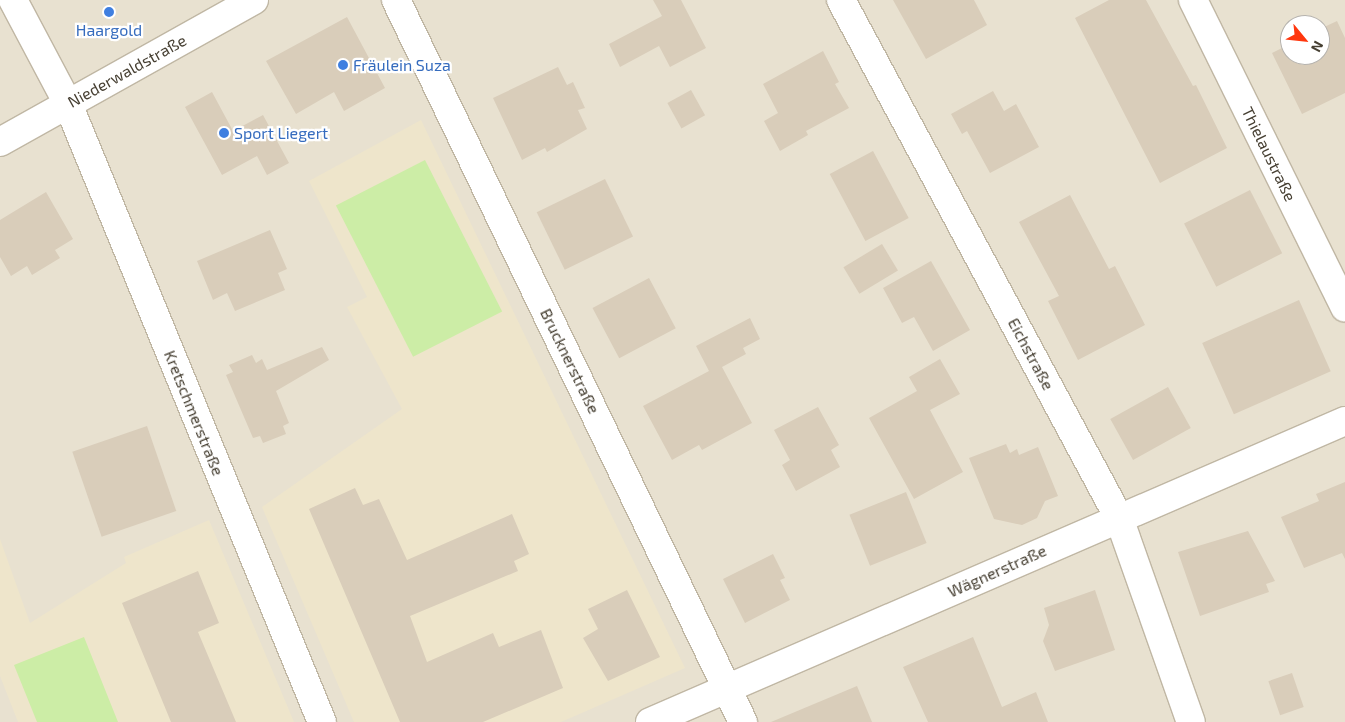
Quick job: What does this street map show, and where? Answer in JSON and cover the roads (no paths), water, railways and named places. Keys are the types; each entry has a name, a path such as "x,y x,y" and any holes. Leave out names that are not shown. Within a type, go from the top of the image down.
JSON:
{"street":[{"name":"Kretschmerstraße","path":"13,0 68,104 322,722"},
{"name":"Niederwaldstraße","path":"0,142 254,0"},
{"name":"Brucknerstraße","path":"396,0 743,722"},
{"name":"Eichstraße","path":"841,0 1118,518 1191,722"},
{"name":"Thielaustraße","path":"1193,0 1345,308"},
{"name":"Wägnerstraße","path":"650,722 1345,421"}],"place":[{"name":"Haargold","path":"109,12"},
{"name":"Fräulein Suza","path":"343,65"},
{"name":"Sport Liegert","path":"224,133"}]}
